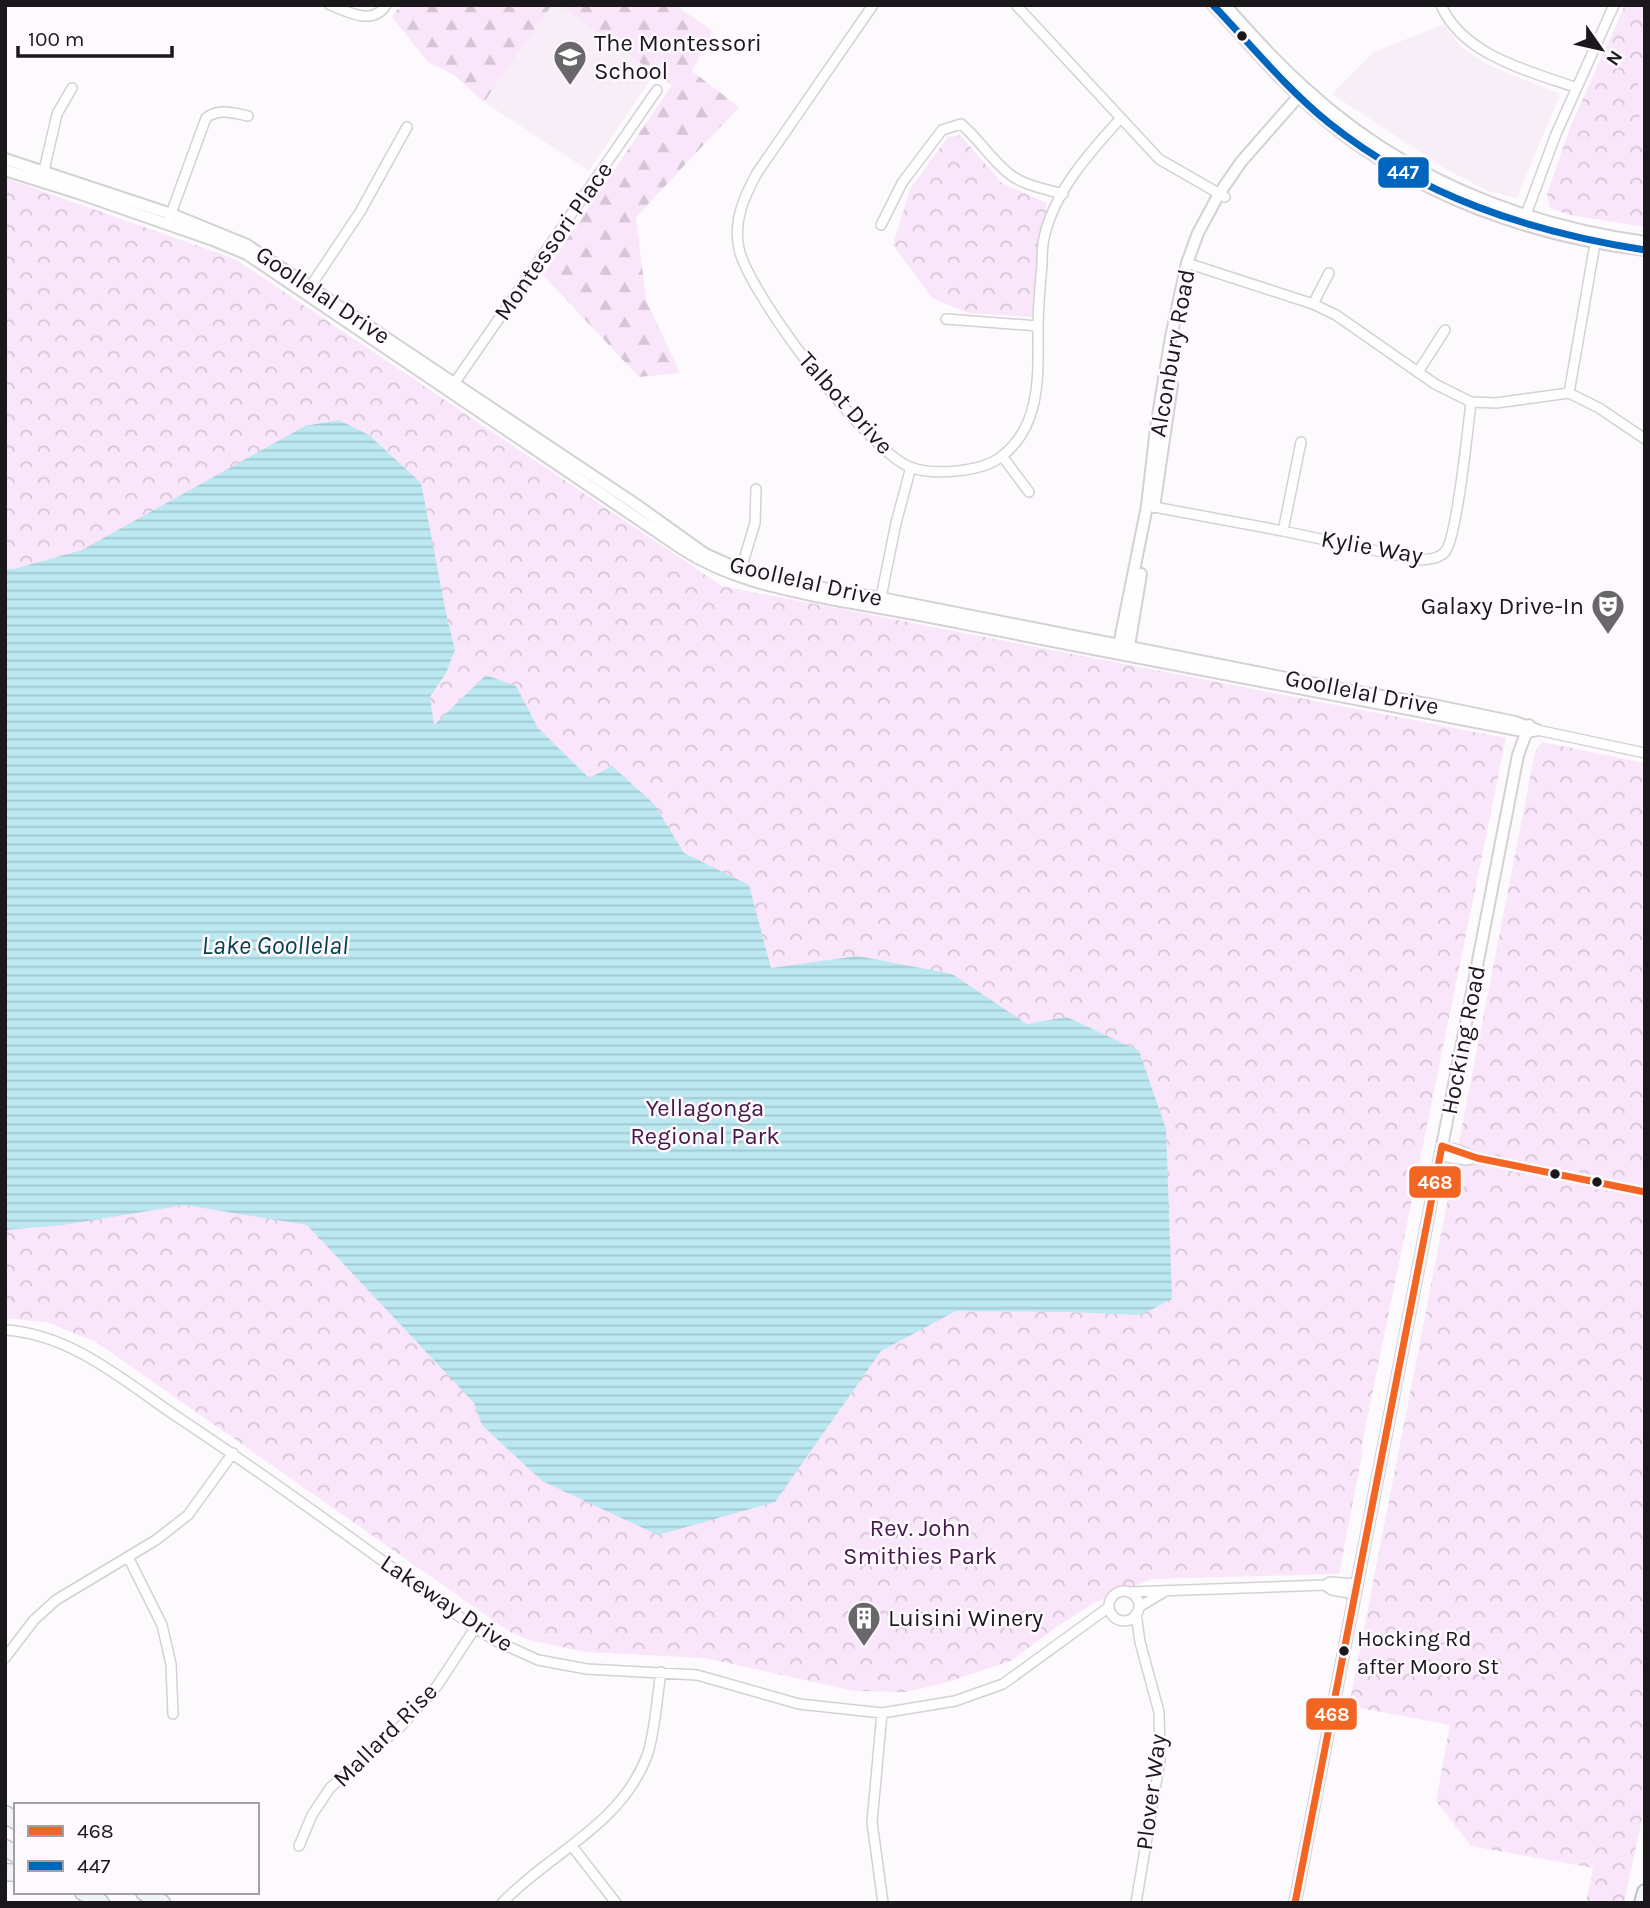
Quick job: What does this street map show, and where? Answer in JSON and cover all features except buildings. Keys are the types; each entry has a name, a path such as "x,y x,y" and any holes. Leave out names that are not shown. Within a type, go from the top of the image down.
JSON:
{"main road":[{"path":"1643,1903 1645,1892"}],"street":[{"path":"330,5 365,18 382,11 386,5"},
{"name":"Talbot Drive","path":"873,5 757,173 741,202 738,246 743,263 786,334 884,450 911,467 942,471 964,470 984,465 1002,456"},
{"path":"1016,5 1159,159 1222,195"},
{"path":"1213,5 1305,95"},
{"path":"1225,5 1329,123 1395,167 1459,201 1645,250"},
{"path":"1441,5 1451,24 1466,39 1503,61 1577,88"},
{"path":"1524,220 1556,134 1614,5"},
{"path":"43,176 57,114 72,88"},
{"name":"Montessori Place","path":"451,387 657,90"},
{"name":"Alconbury Road","path":"1123,649 1151,507 1156,428 1173,326 1198,233 1222,195 1305,95"},
{"path":"169,219 206,118 220,111 248,116"},
{"path":"1029,492 1002,456 1028,423 1033,407 1037,379 1044,239 1070,180 1089,154 1121,119"},
{"path":"881,225 902,183 942,130 953,125 961,124 971,132 1008,174 1063,194"},
{"path":"308,290 360,212 407,127"},
{"name":"Goollelal Drive","path":"5,159 43,176 247,245 451,387 638,506 705,554 740,574 1645,752"},
{"name":"Goollelal Drive","path":"5,170 43,176"},
{"path":"1596,239 1645,242"},
{"path":"1569,393 1596,239"},
{"path":"1190,264 1313,304 1336,315 1435,384 1471,402 1496,403 1569,393 1599,408 1645,439"},
{"path":"1313,304 1329,273"},
{"path":"946,319 1038,326"},
{"path":"1418,372 1445,330"},
{"name":"Kylie Way","path":"1151,507 1420,559 1438,557 1449,545 1456,515 1471,402"},
{"path":"1283,531 1301,442"},
{"path":"880,603 895,523 911,467"},
{"path":"740,574 755,523 756,489"},
{"name":"Hocking Road","path":"1295,1903 1518,755 1526,728"},
{"path":"1441,1151 1466,1160 1477,1158 1645,1192"},
{"name":"Lakeway Drive","path":"5,1330 41,1335 73,1348 233,1453 475,1628 538,1660 587,1669 697,1675 799,1704 882,1713 955,1701 1003,1684 1109,1607"},
{"path":"5,1658 34,1619 56,1600 156,1540 188,1514 233,1453"},
{"path":"128,1557 162,1625 171,1664 173,1714"},
{"path":"1118,1619 1109,1607 1114,1595 1123,1591 1325,1585 1330,1582 1356,1589"},
{"path":"1093,1620 1131,1619 1137,1611 1166,1591"},
{"path":"1128,1592 1136,1598 1137,1611"},
{"name":"Plover Way","path":"1136,1903 1160,1760 1159,1712 1140,1642 1137,1611"},
{"name":"Plover Way","path":"1118,1619 1140,1642"},
{"name":"Mallard Rise","path":"299,1846 312,1815 330,1787 402,1725 437,1686 475,1628"},
{"path":"502,1903 529,1878 611,1814 635,1781 648,1754 661,1672"},
{"path":"882,1713 872,1822 883,1903"},
{"path":"572,1846 616,1903"}],"shaded area":[{"name":"The Montessori School","path":"552,5 558,5 655,73 589,171 484,102"},
{"path":"1444,24 1461,47 1490,66 1560,94 1517,198 1488,191 1446,169 1332,94 1374,52"}],"green space":[{"path":"401,5 552,5 484,102 454,75 428,62 392,17"},
{"path":"558,5 675,5 713,31 692,71 739,107 636,217 646,300 680,373 639,377 543,275 672,85"},
{"path":"1625,5 1645,5 1645,227 1570,215 1550,208 1547,194 1571,125"},
{"path":"1645,58 1645,139 1637,89"},
{"path":"960,135 1003,184 1047,203 1032,317 969,313 932,298 893,245 910,189 948,137"},
{"name":"Yellagonga Regional Park","path":"5,178 235,259 722,586 1506,738 1361,1449 1363,1450 1339,1574 1152,1579 1096,1602 1011,1661 948,1682 906,1692 854,1691 705,1658 586,1652 533,1641 510,1632 96,1342 46,1322 5,1318"},
{"path":"1542,742 1645,763 1645,1804 1624,1903 1586,1903 1593,1868 1471,1846 1436,1801 1450,1725 1349,1706 1535,752"}],"water":[{"name":"Lake Goollelal","path":"339,420 369,435 421,483 455,650 446,673 430,697 434,725 486,675 516,686 538,728 589,778 612,766 654,804 684,853 749,885 771,968 858,956 952,974 1027,1024 1067,1017 1139,1051 1166,1129 1172,1299 1141,1315 956,1311 881,1351 775,1502 658,1535 542,1481 482,1425 474,1403 307,1225 185,1205 63,1225 5,1230 5,569 14,569 82,550 305,426"}],"transit line":[{"name":"447","path":"1213,5 1313,110 1364,149 1401,171 1439,191 1518,221 1560,233 1645,250"},
{"name":"468","path":"1295,1903 1442,1146 1477,1158 1645,1192"}],"place":[{"name":"The Montessori School","path":"570,87"},
{"name":"Galaxy Drive-In","path":"1608,636"},
{"name":"Luisini Winery","path":"864,1648"},
{"name":"Hocking Rd after Mooro St","path":"1344,1651"}],"park label":[{"name":"Rev. John Smithies Park","path":"920,1542"}]}
